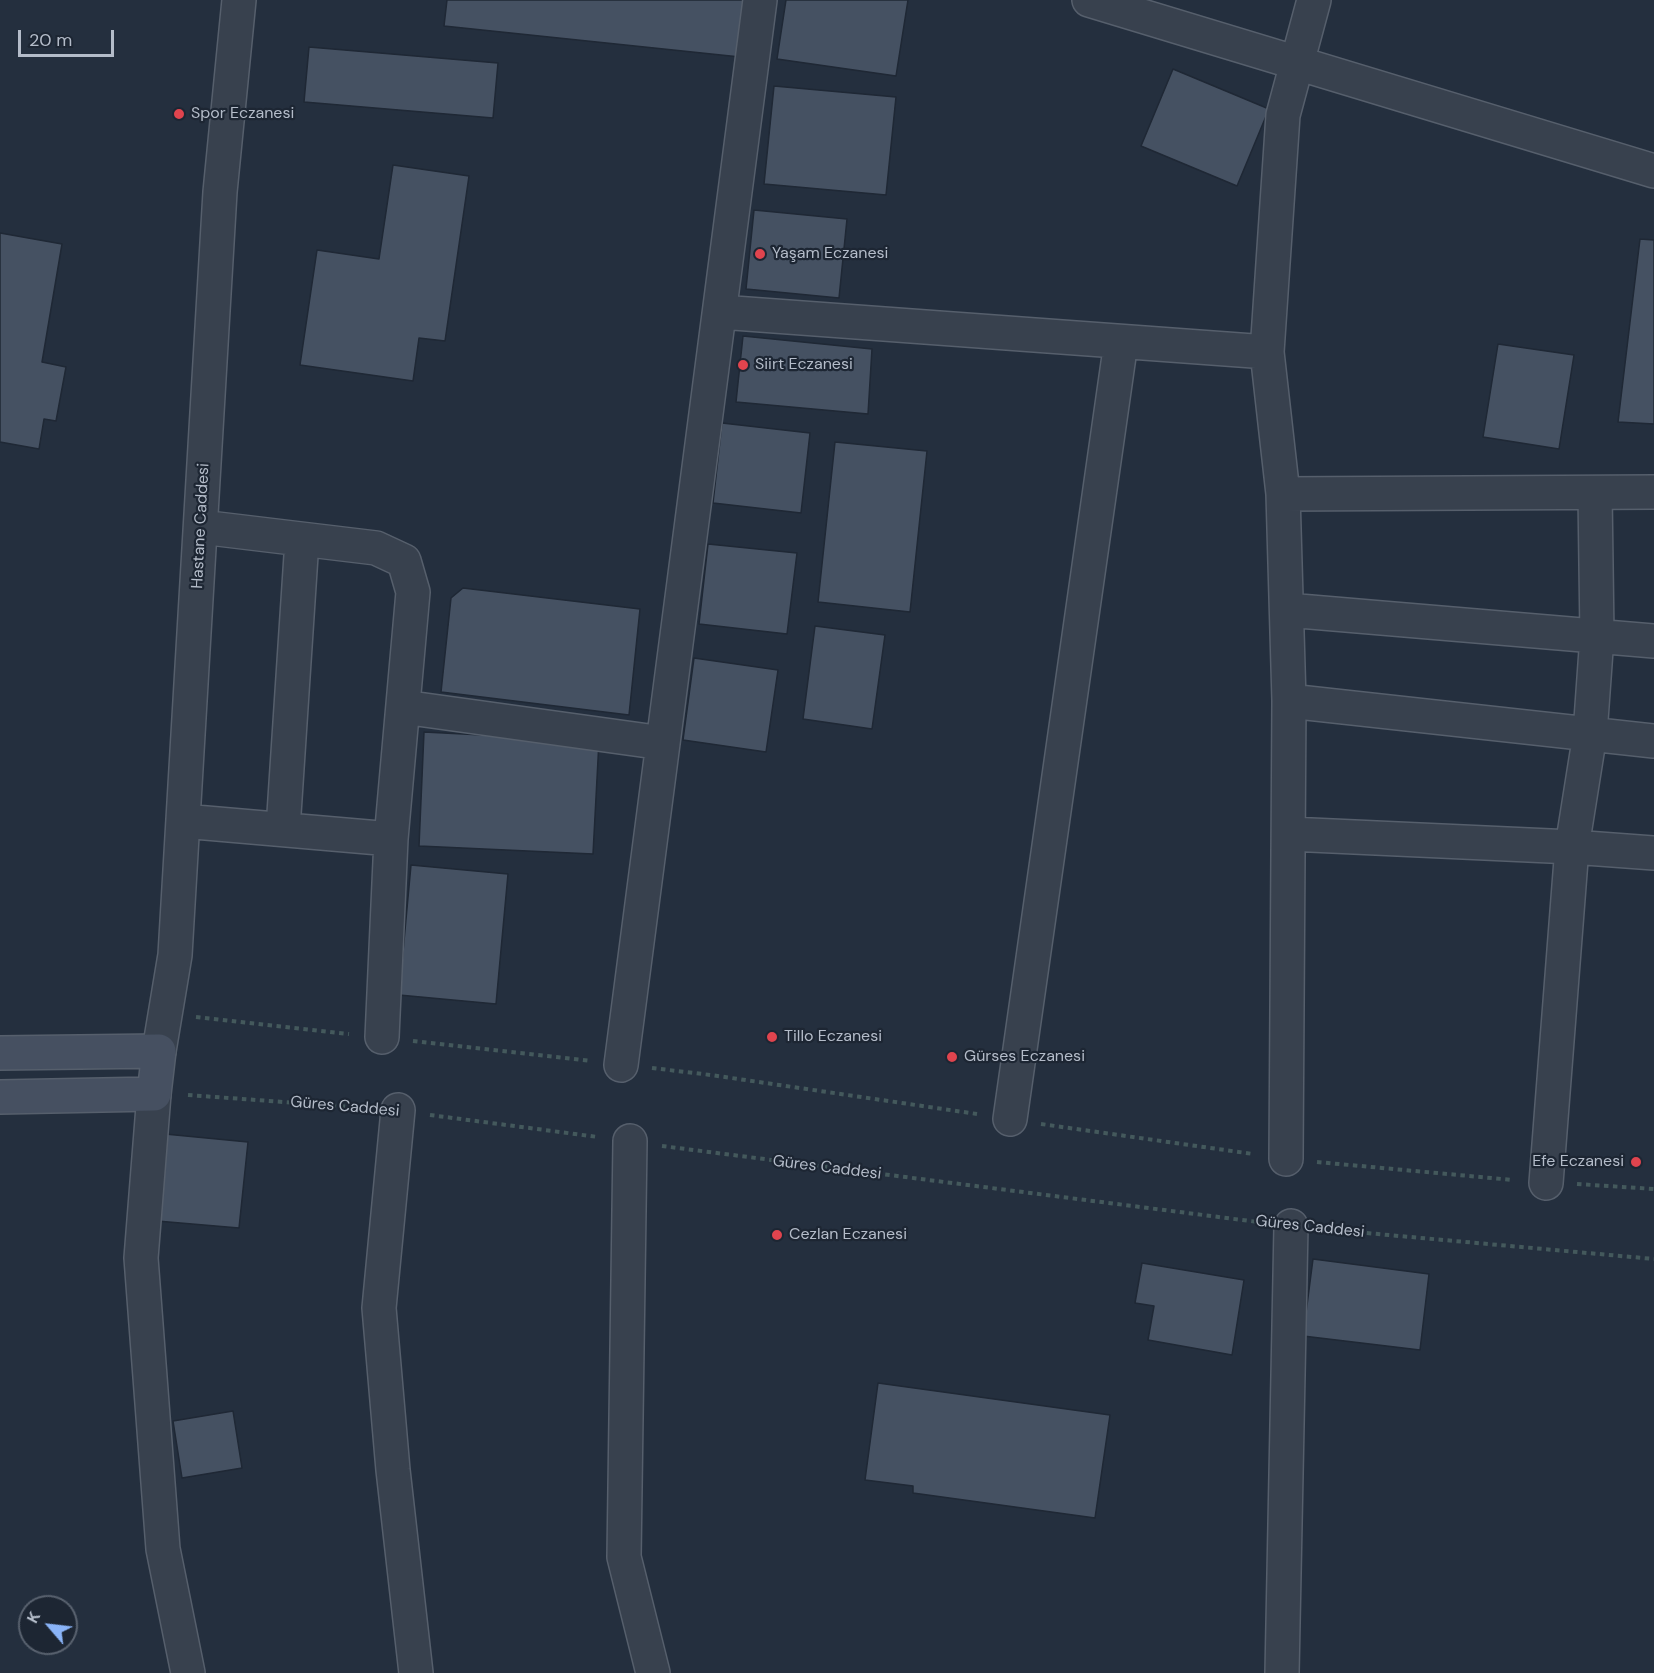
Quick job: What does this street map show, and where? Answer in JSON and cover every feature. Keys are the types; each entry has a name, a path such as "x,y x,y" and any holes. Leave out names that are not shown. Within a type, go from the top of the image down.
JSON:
{"street":[{"name":"Hastane Caddesi","path":"159,1051 175,955 220,192 239,0"},
{"path":"621,1065 760,0"},
{"path":"1089,0 1654,171"},
{"path":"1286,1159 1290,701 1283,494 1267,352 1283,114 1314,0"},
{"path":"720,312 1267,352"},
{"path":"1010,1119 1121,342"},
{"path":"1283,494 1654,492"},
{"path":"1546,1183 1572,847 1590,734 1597,636 1595,493"},
{"path":"201,527 376,548 404,561 413,592 391,839 382,1037"},
{"path":"283,829 302,540"},
{"path":"1287,610 1654,641"},
{"path":"1290,701 1654,741"},
{"path":"403,707 663,743"},
{"path":"183,820 391,839"},
{"path":"1289,834 1654,853"},
{"path":"0,1053 159,1051 141,1258 163,1549 188,1673"},
{"path":"0,1097 154,1094"},
{"path":"398,1110 379,1308 393,1470 416,1673"},
{"path":"630,1141 624,1557 653,1673"},
{"path":"1282,1673 1291,1226"}],"path":[{"path":"165,1013 711,1075 1286,1159 1546,1183 1654,1188"},
{"name":"Güres Caddesi","path":"154,1094 398,1110 1104,1204 1291,1226 1654,1259"}],"building":[{"path":"447,0 746,0 740,57 444,26"},
{"path":"786,0 908,0 896,76 777,59"},
{"path":"309,47 498,63 493,118 304,102"},
{"path":"1173,69 1269,109 1237,186 1141,146"},
{"path":"774,86 896,97 886,195 764,184"},
{"path":"393,165 469,176 445,341 419,338 413,381 300,365 317,250 379,259"},
{"path":"754,210 847,219 839,298 746,289"},
{"path":"0,233 62,244 42,362 66,367 56,421 44,419 39,449 0,442"},
{"path":"1640,239 1654,240 1654,424 1618,422"},
{"path":"743,336 872,349 868,414 736,402"},
{"path":"1498,344 1574,355 1559,449 1483,437"},
{"path":"722,423 810,433 801,513 713,503"},
{"path":"835,442 927,451 910,612 818,602"},
{"path":"708,544 797,553 787,634 699,624"},
{"path":"463,588 640,609 629,715 441,692 451,598"},
{"path":"815,626 885,635 872,729 803,719"},
{"path":"694,658 778,670 766,752 683,740"},
{"path":"424,732 599,741 593,854 419,846"},
{"path":"411,865 508,874 496,1004 399,995"},
{"path":"165,1134 248,1142 239,1228 157,1221"},
{"path":"1313,1259 1429,1274 1420,1350 1303,1336"},
{"path":"1142,1263 1244,1280 1232,1355 1148,1340 1154,1306 1135,1303"},
{"path":"878,1383 1110,1415 1095,1518 913,1493 913,1486 865,1480"},
{"path":"233,1411 242,1468 182,1478 173,1421"}],"place":[{"name":"Spor Eczanesi","path":"179,114"},
{"name":"Yaşam Eczanesi","path":"760,254"},
{"name":"Siirt Eczanesi","path":"743,365"},
{"name":"Tillo Eczanesi","path":"772,1037"},
{"name":"Gürses Eczanesi","path":"952,1057"},
{"name":"Efe Eczanesi","path":"1636,1162"},
{"name":"Cezlan Eczanesi","path":"777,1235"}]}
